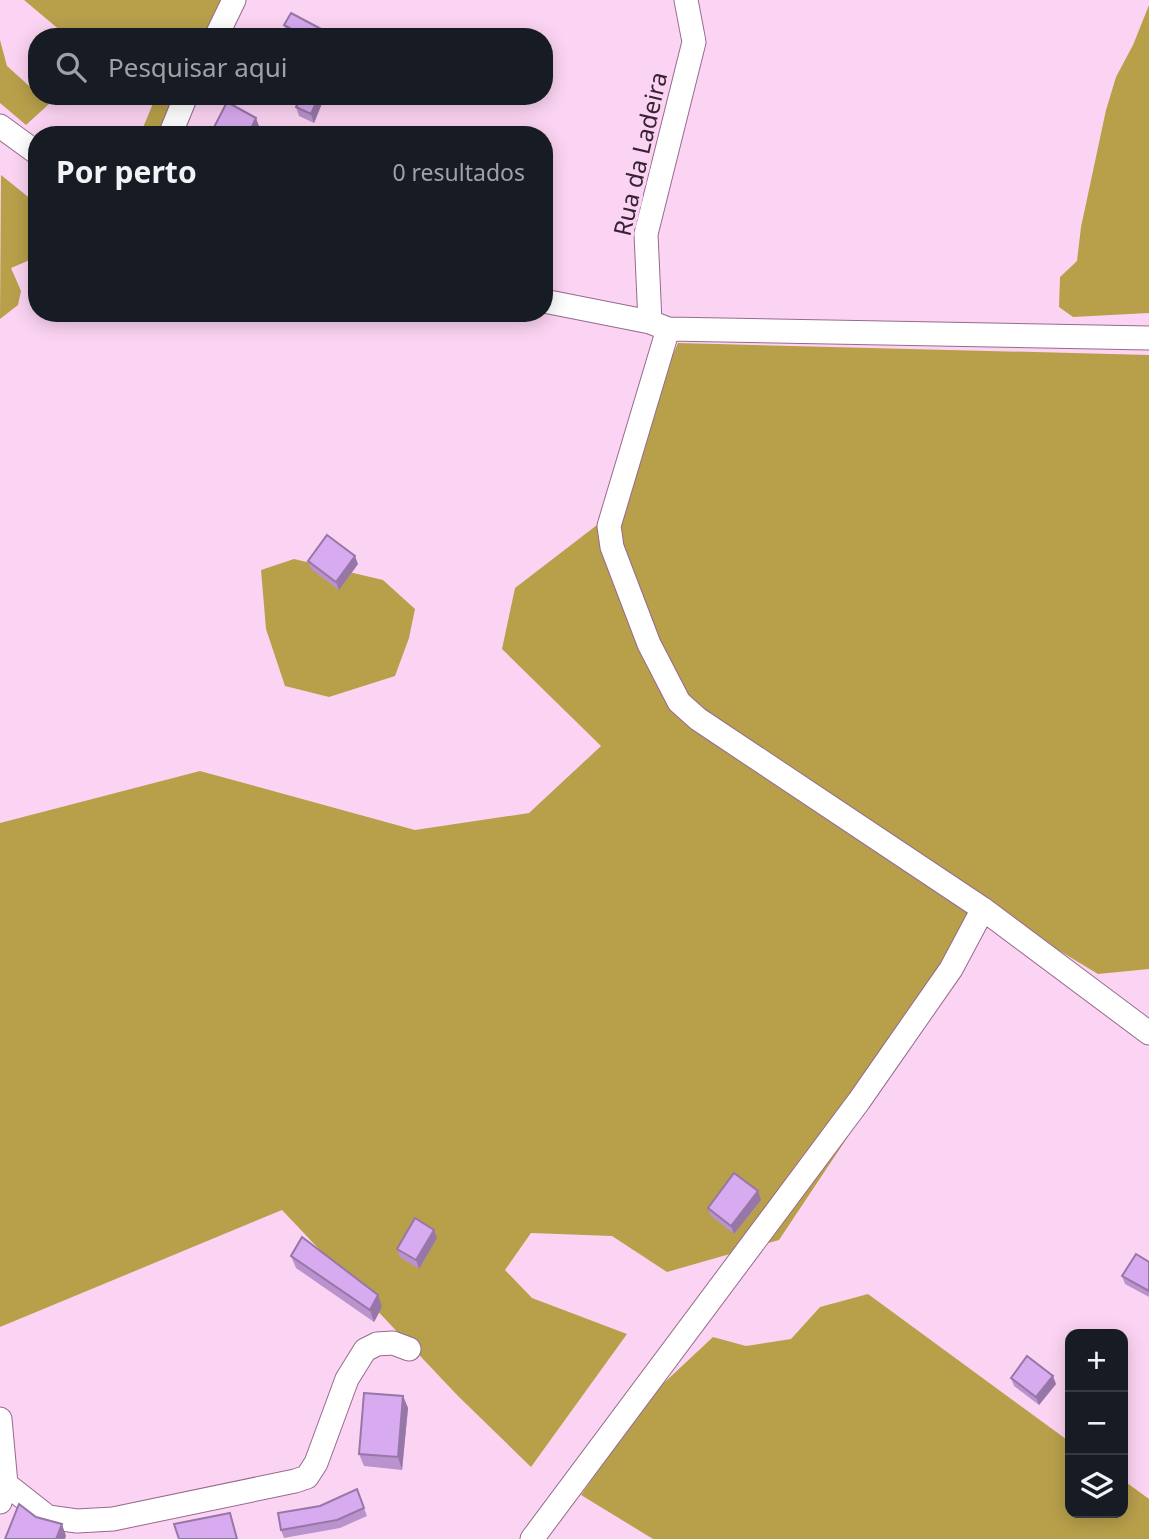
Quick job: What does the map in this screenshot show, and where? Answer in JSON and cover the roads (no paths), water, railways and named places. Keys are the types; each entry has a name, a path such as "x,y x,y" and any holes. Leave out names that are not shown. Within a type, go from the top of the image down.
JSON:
{"street":[{"path":"220,28 234,0"},
{"name":"Rua da Ladeira","path":"686,0 694,42 646,234 659,325 609,526 612,547 649,644 679,702 698,719 983,909 1149,1034"},
{"path":"174,126 183,105"},
{"path":"0,126 28,146"},
{"path":"553,303 659,325 1149,338"},
{"path":"532,1539 859,1101 951,969 983,909"},
{"path":"0,1419 3,1493 48,1517 77,1521 113,1519 295,1481 307,1476 316,1463 347,1379 365,1350 377,1344 393,1343 409,1349"}]}
